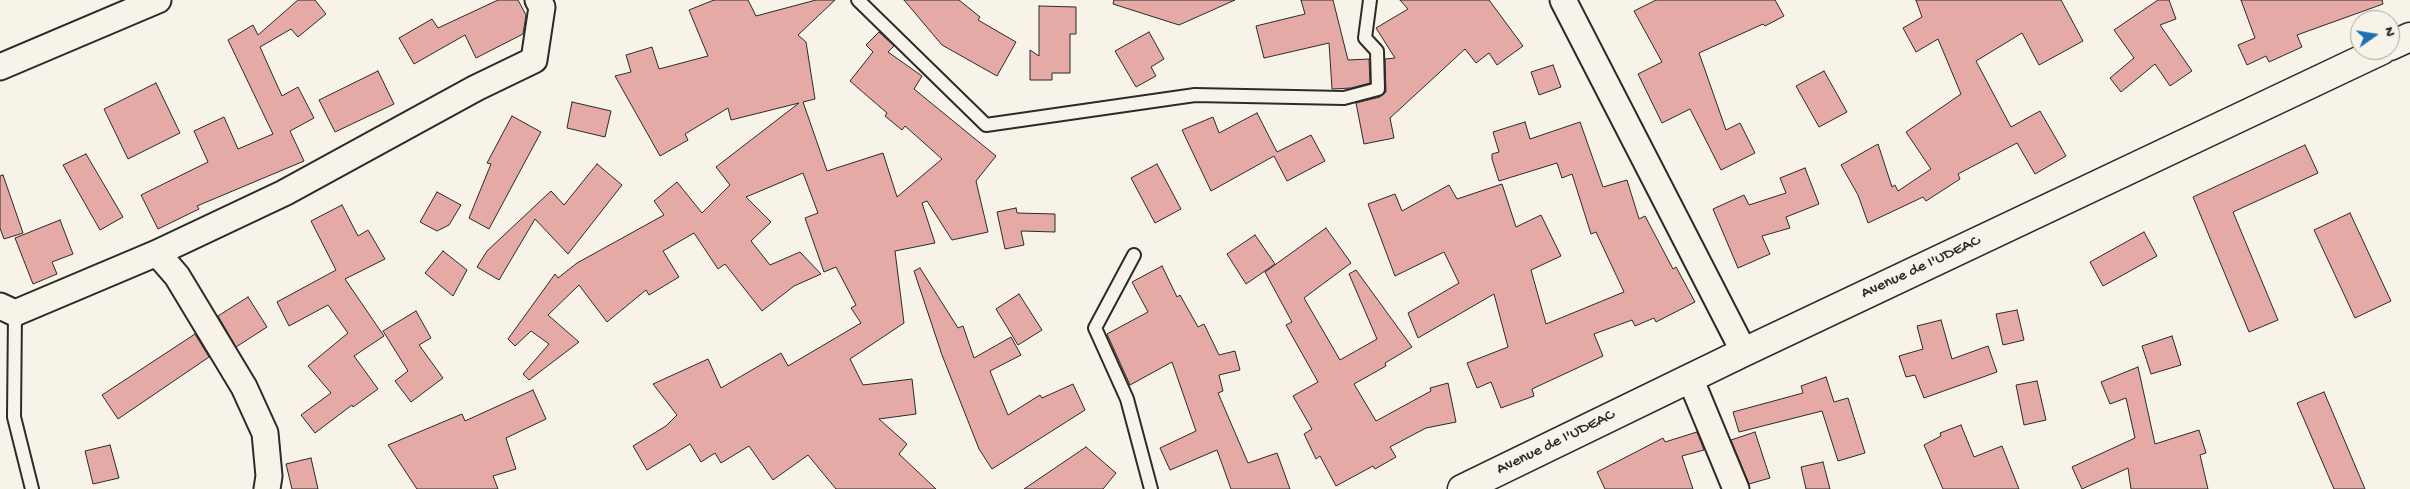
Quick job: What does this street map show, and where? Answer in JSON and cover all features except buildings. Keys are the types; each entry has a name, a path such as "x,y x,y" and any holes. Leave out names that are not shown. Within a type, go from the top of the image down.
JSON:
{"main road":[{"name":"Avenue de I'UDEAC","path":"1462,489 1744,352 2361,60"}],"street":[{"path":"0,67 158,0"},
{"path":"8,309 157,253 284,193 476,88 534,60 542,7 538,0"},
{"path":"1563,0 1744,352"},
{"path":"157,253 177,276 247,395 265,433 269,476 267,489"},
{"path":"1690,378 1736,489"}],"lane":[{"path":"858,0 986,126 1195,95 1344,98 1378,89 1377,51 1366,38 1370,0"},
{"path":"1134,255 1095,328 1127,399 1151,489"},
{"path":"8,309 14,417 32,489"}]}
